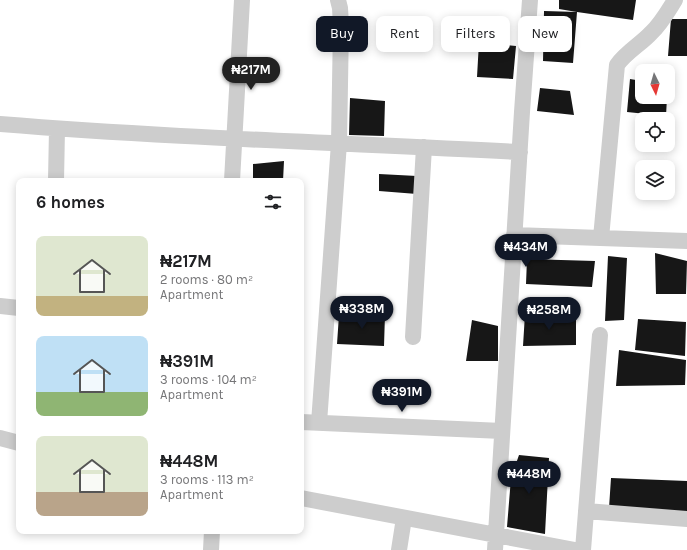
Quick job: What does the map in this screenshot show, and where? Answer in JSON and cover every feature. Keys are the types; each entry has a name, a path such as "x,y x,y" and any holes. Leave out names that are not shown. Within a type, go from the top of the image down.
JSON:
{"street":[{"path":"232,178 242,0"},
{"path":"319,423 339,143 341,25 338,0"},
{"path":"496,543 514,235 530,0"},
{"path":"601,238 617,65 653,31 675,0"},
{"path":"0,124 57,129 520,152"},
{"path":"56,178 57,129"},
{"path":"414,337 424,147"},
{"path":"514,235 687,241"},
{"path":"0,306 16,308"},
{"path":"583,550 600,335"},
{"path":"304,422 502,431"},
{"path":"0,438 16,441"},
{"path":"304,499 404,518 496,543 575,550"},
{"path":"586,511 687,519"},
{"path":"400,550 404,518"},
{"path":"211,550 212,534"}],"building":[{"path":"559,0 636,0 633,20 559,9"},
{"path":"544,11 577,12 573,63 543,61 543,52 572,52 572,16 544,16"},
{"path":"671,19 687,19 687,56 668,56"},
{"path":"510,45 516,46 513,79 477,77 478,52 510,52"},
{"path":"630,79 635,80 635,104 667,104 666,112 627,112"},
{"path":"540,88 570,91 574,115 537,111"},
{"path":"350,98 385,101 384,136 349,135"},
{"path":"284,161 283,178 253,178 253,164"},
{"path":"379,174 417,176 417,194 379,191"},
{"path":"655,253 687,261 686,294 656,294"},
{"path":"608,256 627,258 624,320 605,321"},
{"path":"527,259 595,261 592,287 526,284"},
{"path":"385,314 384,346 337,344 339,315"},
{"path":"525,314 576,318 576,345 523,346"},
{"path":"638,319 686,322 685,356 635,350"},
{"path":"472,320 498,326 498,361 466,361"},
{"path":"619,350 686,360 685,385 616,386"},
{"path":"519,455 549,458 545,534 507,527 511,478"},
{"path":"611,478 687,481 687,513 609,508"}]}
